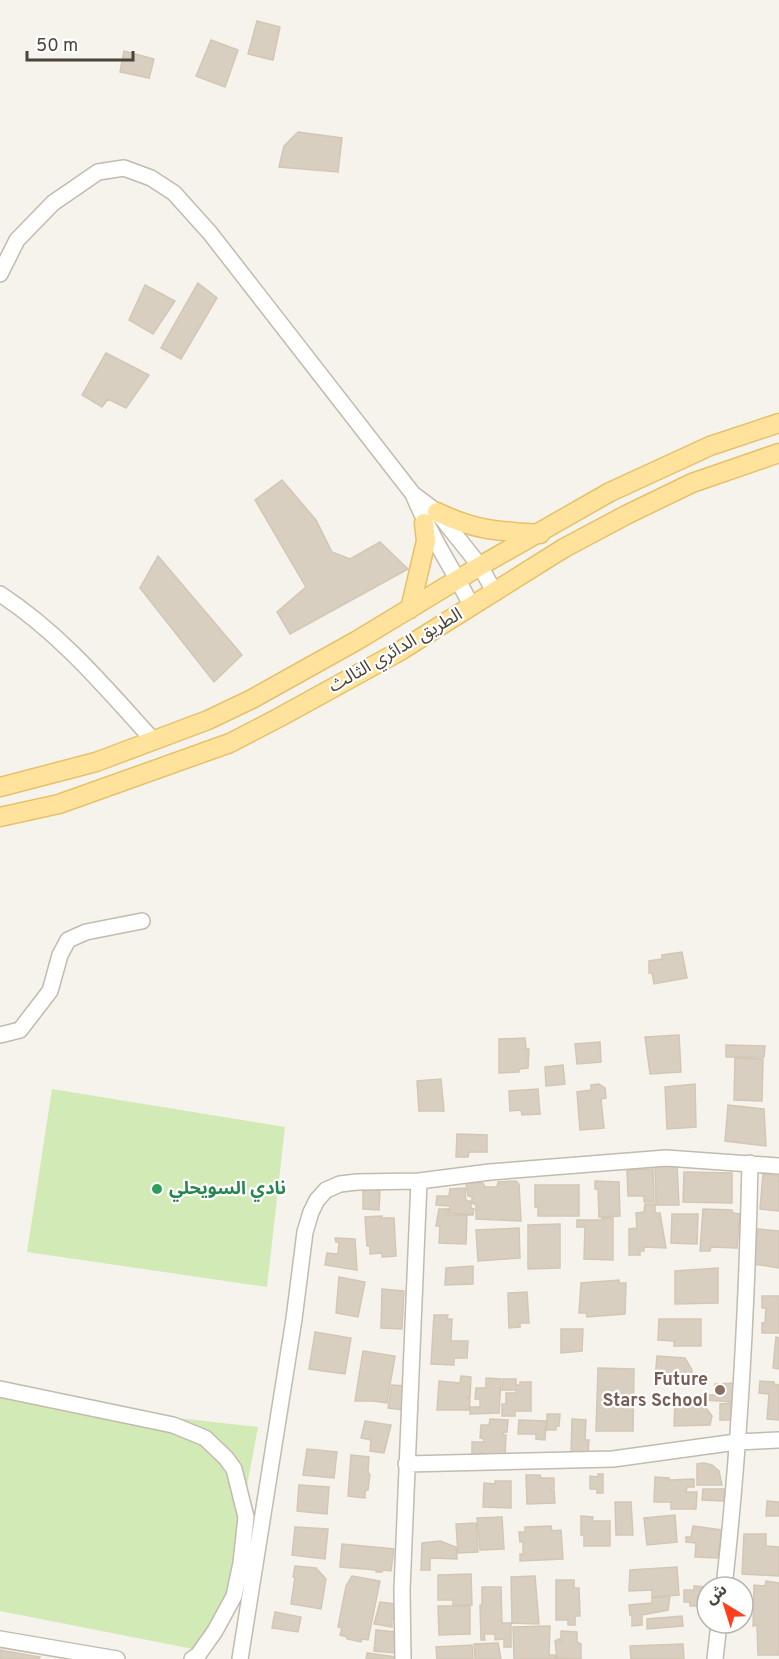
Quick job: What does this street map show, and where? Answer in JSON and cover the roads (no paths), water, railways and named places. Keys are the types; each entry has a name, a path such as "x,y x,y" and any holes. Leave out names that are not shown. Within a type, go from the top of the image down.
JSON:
{"main road":[{"name":"الطريق الدائري الثالث","path":"0,787 96,762 208,720 252,699 610,492 710,446 779,423"},
{"name":"الطريق الدائري الثالث","path":"0,817 59,804 230,743 400,651 564,548 692,483 779,453"},
{"path":"410,609 431,517 489,530 540,534"}],"street":[{"path":"0,274 17,240 53,203 98,172 124,168 151,178 174,193 210,233 431,517 480,566 495,593"},
{"path":"431,517 472,607"},
{"path":"0,594 44,627 85,666 153,740"},
{"path":"0,1035 20,1030 50,991 60,955 68,940 86,932 142,921"},
{"path":"240,1659 294,1319 301,1255 311,1212 317,1200 326,1190 340,1184 419,1180 666,1158 779,1166"},
{"path":"725,1575 731,1525 747,1290 750,1163"},
{"path":"403,1659 402,1590 406,1464 419,1180"},
{"path":"0,1389 172,1425 205,1438 234,1469 246,1517 241,1563 234,1596 215,1631 198,1655 192,1659"},
{"path":"406,1464 613,1459 736,1442 779,1440"},
{"path":"715,1659 718,1635"},
{"path":"0,1640 117,1659"}],"place":[{"name":"نادي السويحلي","path":"157,1189"},
{"name":"Future Stars School","path":"720,1390"}]}
